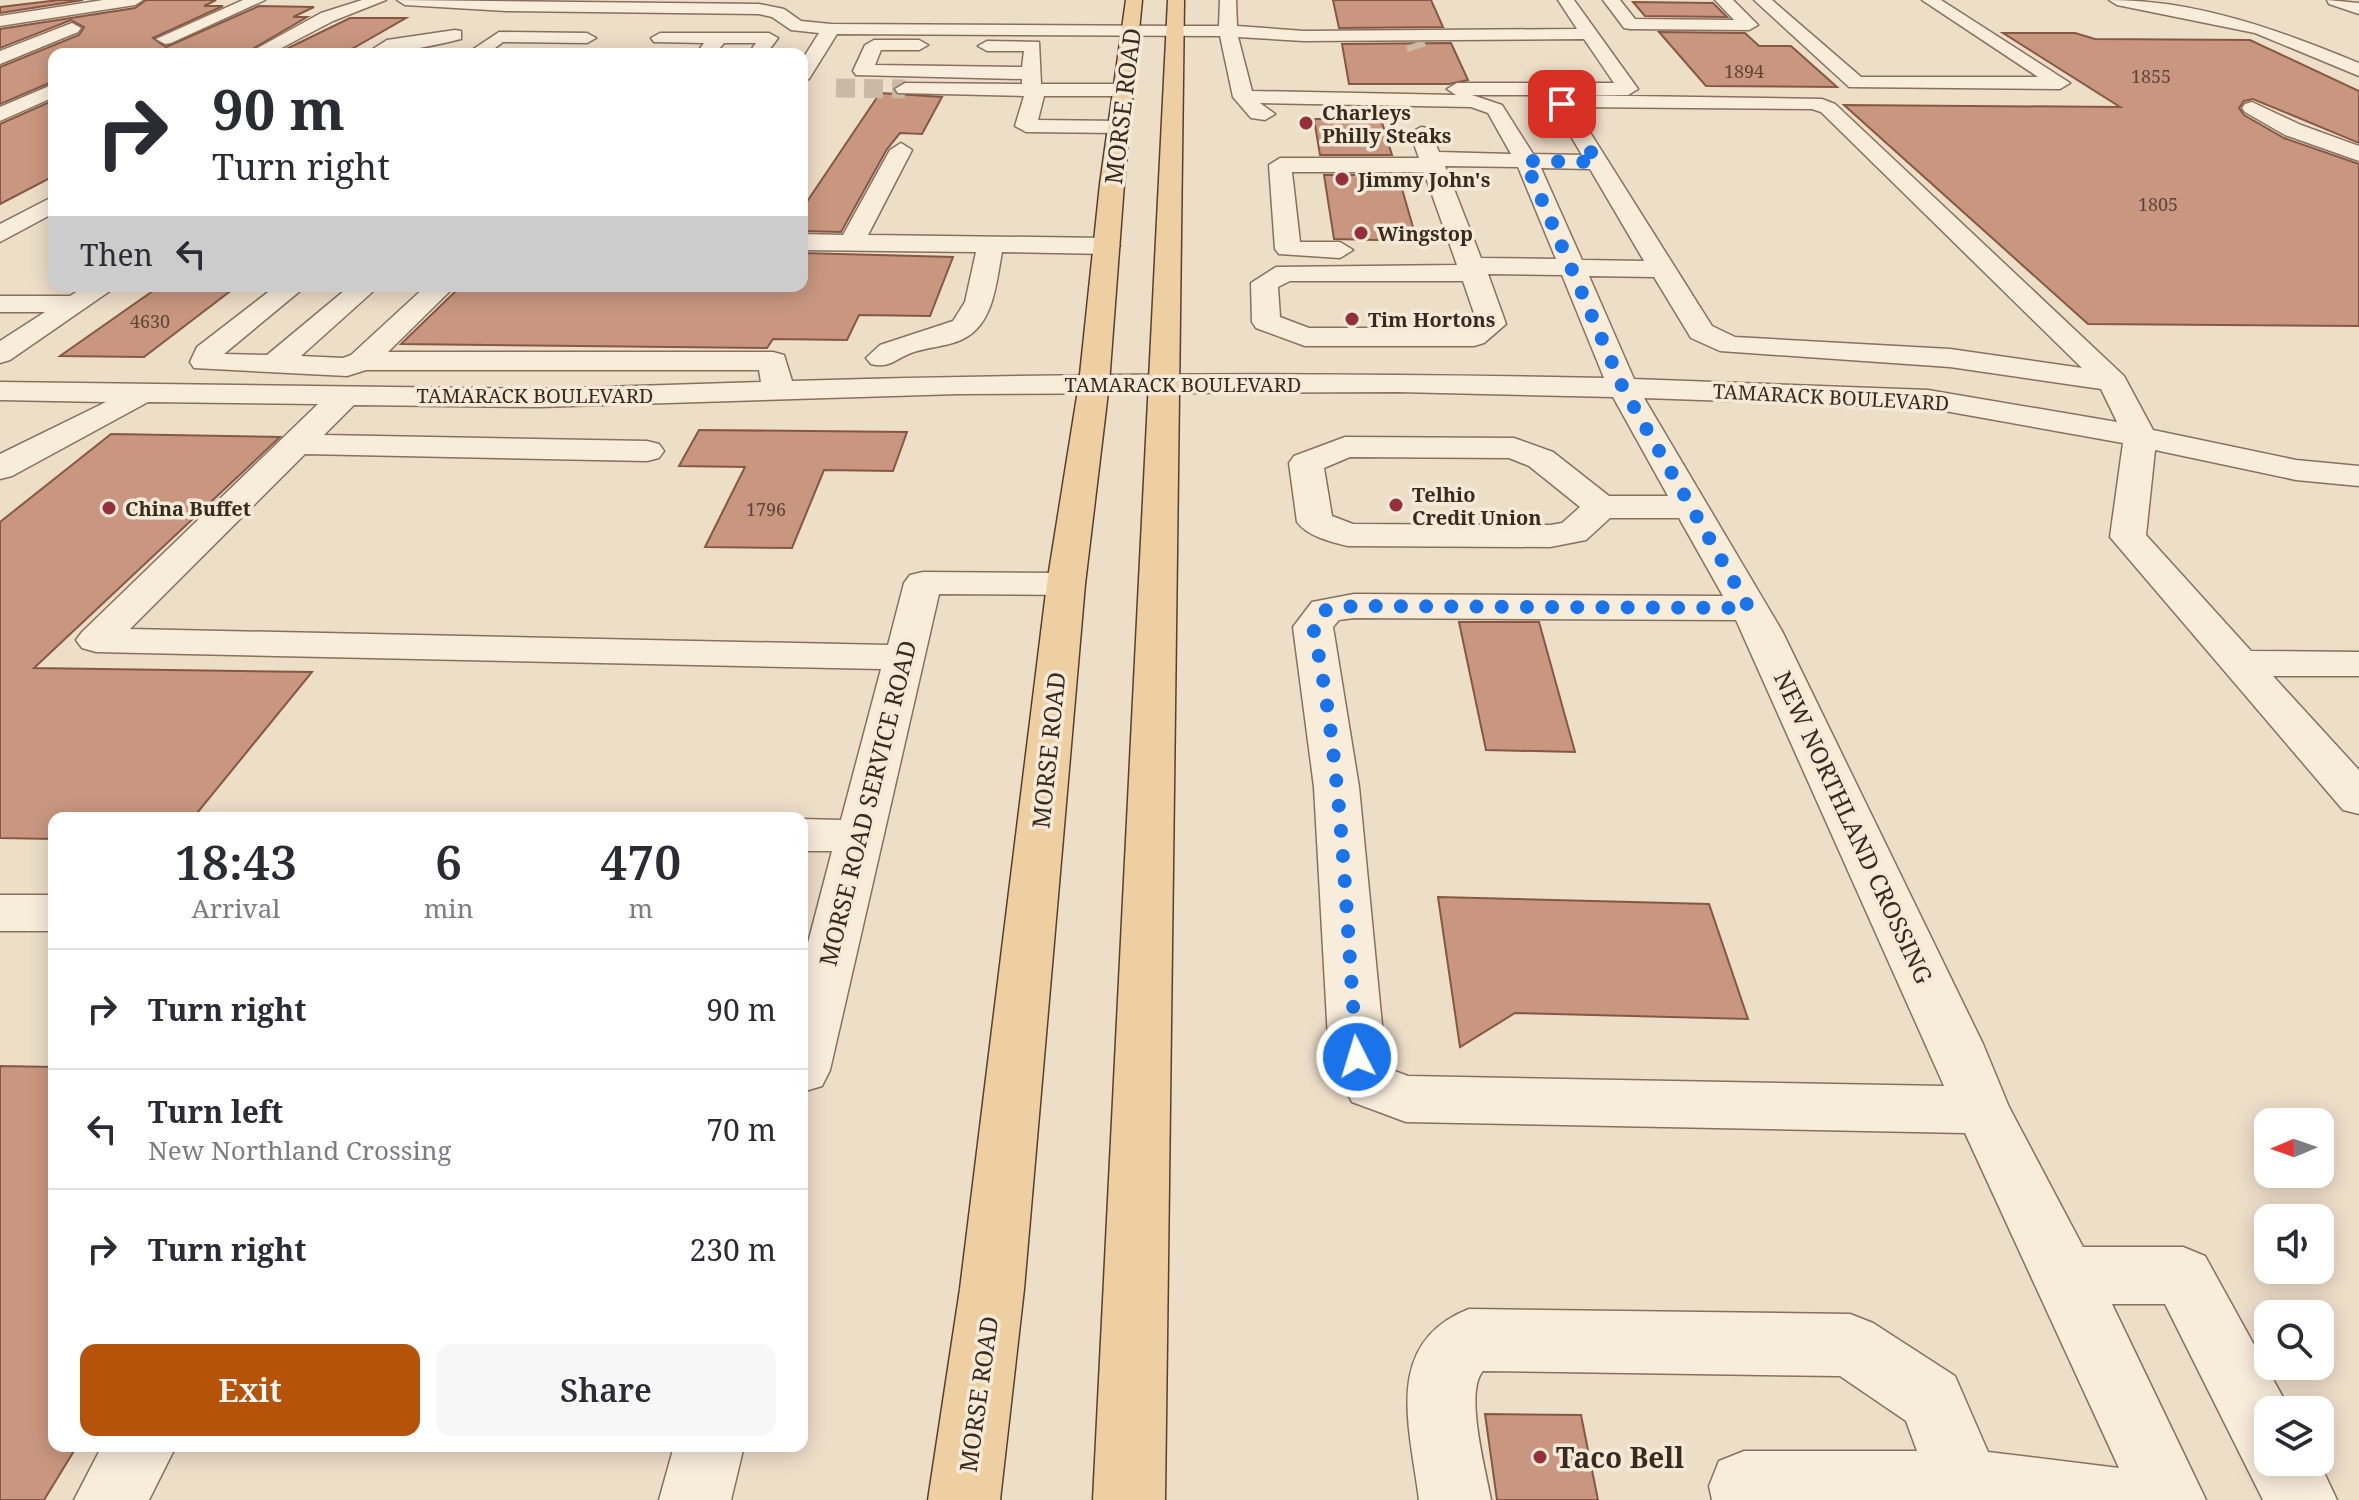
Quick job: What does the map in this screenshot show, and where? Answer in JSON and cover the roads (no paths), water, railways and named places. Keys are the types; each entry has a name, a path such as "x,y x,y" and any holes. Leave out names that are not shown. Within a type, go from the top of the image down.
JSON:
{"main road":[{"name":"MORSE ROAD","path":"964,1500 992,1289 1066,584 1094,384 1134,0"},
{"name":"MORSE ROAD","path":"1129,1500 1176,0"}],"street":[{"path":"0,21 135,0"},
{"path":"165,39 257,0"},
{"path":"268,48 327,17 378,0"},
{"path":"405,0 506,6 531,3 759,9 778,13 797,26 831,29 1228,31 1374,36 1419,46 1483,37 1590,34"},
{"path":"1228,0 1228,31 1242,66 1243,97 1259,122 1414,115 1474,271 1492,324 1474,337 1305,337 1266,322 1265,297 1474,271 1571,267 1662,269"},
{"path":"1296,12 1313,69 1323,86 1628,89 1566,0"},
{"path":"1611,0 1630,24 1749,25 1723,0"},
{"path":"1762,0 1856,83 2060,83 1930,0"},
{"path":"2117,0 2260,29 2359,70"},
{"path":"2335,0 2359,9"},
{"path":"0,58 95,19 107,12 109,6"},
{"path":"385,48 393,44 455,35 506,6"},
{"path":"932,30 944,10"},
{"path":"1056,31 1064,10"},
{"path":"1369,12 1374,36"},
{"path":"1470,55 1485,51 1473,12"},
{"path":"486,46 519,22 731,23 710,48"},
{"path":"808,80 831,29"},
{"path":"455,35 455,42 486,46 609,38"},
{"path":"640,38 769,38 762,48"},
{"path":"1120,127 1026,126 1033,82 1033,46 874,45 863,71 1033,82 1124,90"},
{"path":"1556,67 1570,89"},
{"path":"905,89 1033,82"},
{"path":"0,115 48,93"},
{"name":"NEW NORTHLAND CROSSING","path":"1243,97 1473,101 1495,109 1525,161 1623,388 1749,608 1956,1044 1982,1110 2065,1275 2170,1500"},
{"path":"2113,382 1950,358 1730,345 1713,340 1701,332 1562,104 1566,101 1815,103 1828,108 2113,382 2140,437 2128,537 2359,799"},
{"path":"2252,108 2293,130 2359,154"},
{"path":"0,122 40,122"},
{"path":"1277,144 1430,156 1597,162"},
{"path":"851,244 901,150"},
{"path":"1430,156 1280,165 1288,249 1474,271"},
{"path":"0,234 48,209"},
{"path":"808,242 1107,246"},
{"path":"870,388 881,358 891,348 960,331 972,317 991,245"},
{"path":"0,303 38,280"},
{"path":"6,346 95,292"},
{"path":"285,292 207,353 205,362 275,364 343,380 804,360"},
{"path":"275,364 359,292"},
{"path":"436,292 343,380 296,444 96,640 902,657"},
{"path":"0,303 76,304"},
{"path":"850,358 881,358"},
{"path":"773,361 778,391"},
{"name":"TAMARACK BOULEVARD","path":"0,391 142,393 343,380 540,398 1094,384 1398,383 1623,388 1928,399 2051,418 2296,470 2359,476"},
{"path":"0,469 45,442 119,409 142,393"},
{"path":"296,444 647,451"},
{"path":"1601,507 1573,532 1550,536 1348,535 1315,522 1306,463 1345,447 1514,448 1541,459 1601,507 1692,507"},
{"name":"MORSE ROAD SERVICE ROAD","path":"808,1022 821,917 860,836 902,657 923,583 1066,584"},
{"path":"1749,608 1354,606 1326,610 1313,627 1325,681 1333,757 1357,1057 1372,1086 1406,1099 1982,1110"},
{"path":"2239,663 2359,664"},
{"path":"808,835 860,836"},
{"path":"0,913 48,913"},
{"path":"2065,1275 2183,1276 2254,1411"},
{"path":"1455,1500 1440,1397 1444,1365 1469,1340 1850,1345 1931,1399 1969,1493"},
{"path":"110,1500 138,1452"},
{"path":"695,1500 707,1452"},
{"path":"2288,1476 2301,1500"},
{"path":"1748,1500 1744,1486 2111,1500"}],"tunnel":[{"path":"1415,43 1417,49"},
{"path":"836,88 905,89"}],"place":[{"name":"Charleys Philly Steaks","path":"1306,123"},
{"name":"Jimmy John's","path":"1342,179"},
{"name":"Wingstop","path":"1361,233"},
{"name":"Tim Hortons","path":"1352,319"},
{"name":"Telhio Credit Union","path":"1396,505"},
{"name":"China Buffet","path":"109,508"},
{"name":"Taco Bell","path":"1540,1457"}]}
